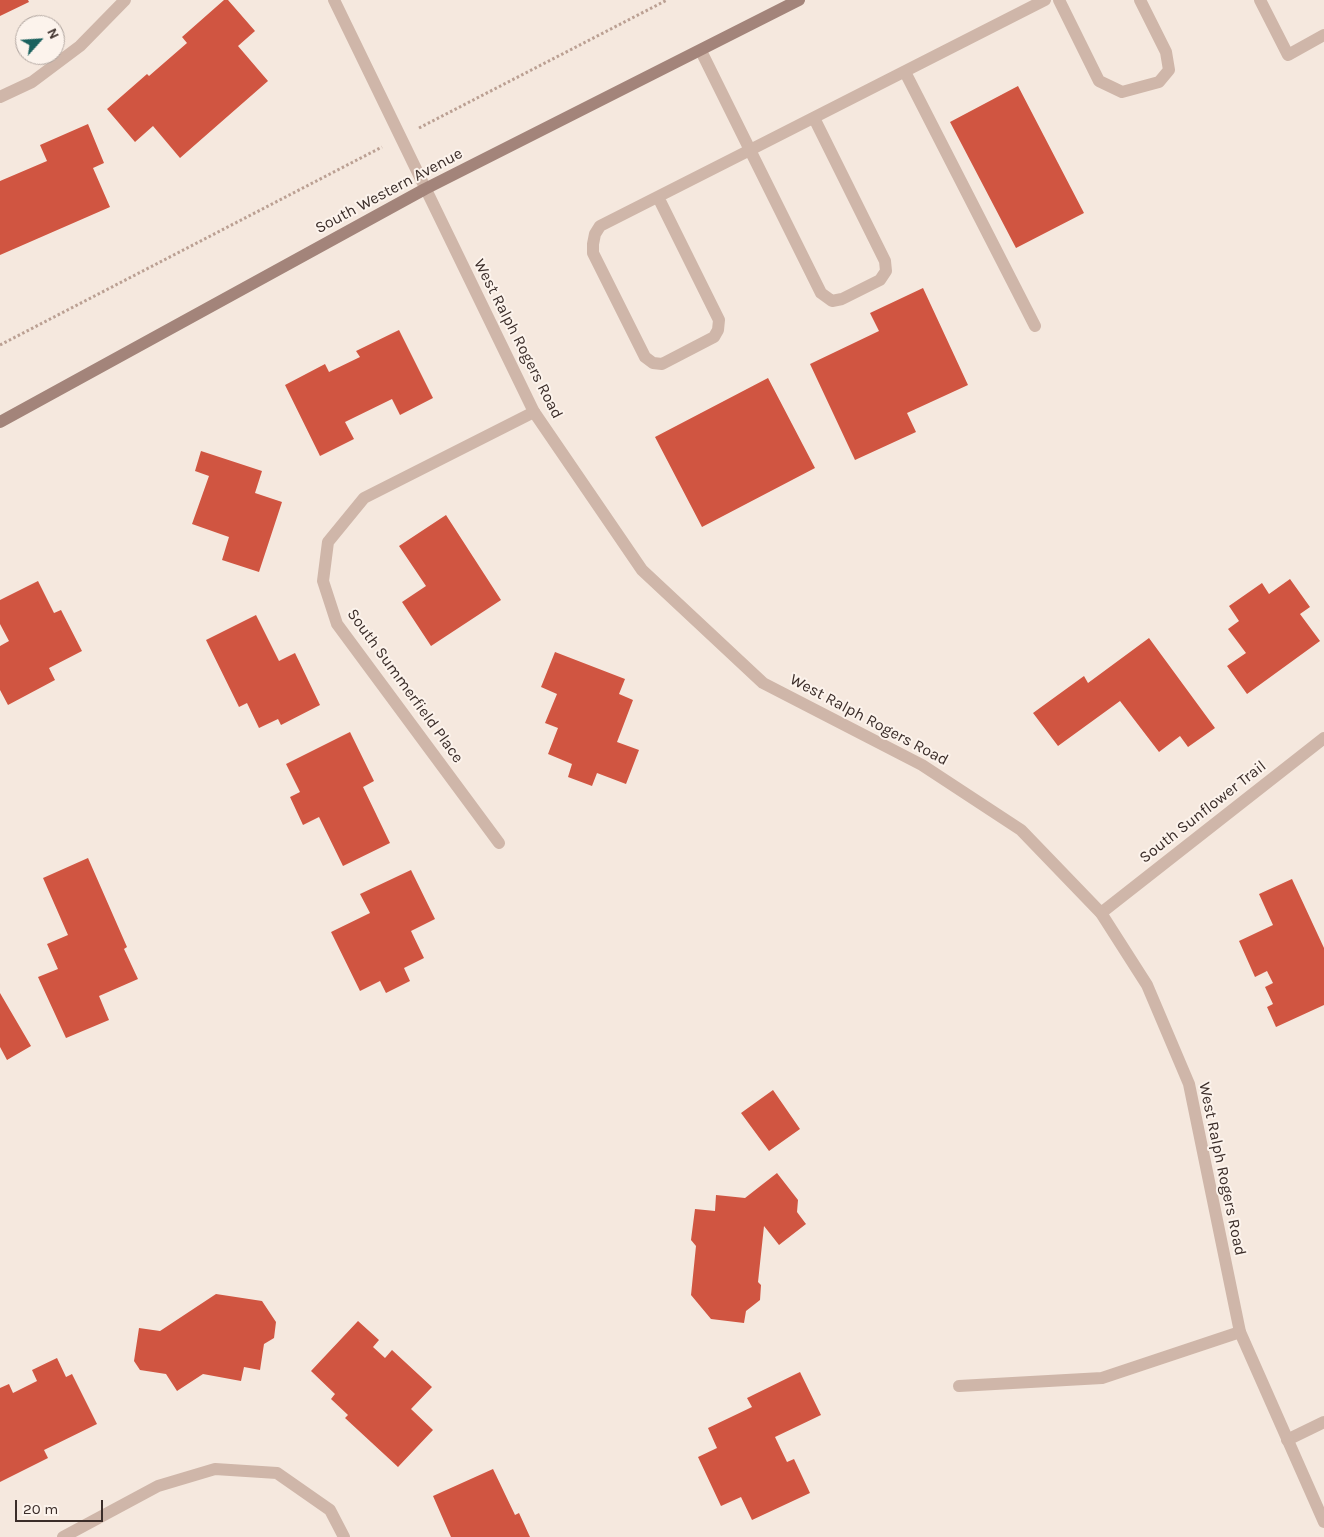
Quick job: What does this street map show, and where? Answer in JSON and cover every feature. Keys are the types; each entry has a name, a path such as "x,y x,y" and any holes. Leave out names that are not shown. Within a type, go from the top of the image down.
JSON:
{"main road":[{"name":"South Western Avenue","path":"0,422 425,189 799,0"}],"street":[{"path":"0,97 32,82 80,46 125,0"},
{"name":"West Ralph Rogers Road","path":"334,0 534,412 642,570 763,683 922,765 1021,830 1101,913 1147,985 1189,1084 1240,1332 1324,1522"},
{"path":"658,197 719,320 718,330 714,337 662,364 653,363 645,357 593,252 593,244 600,226 1045,0"},
{"path":"1059,0 1099,81 1122,92 1159,82 1169,70 1166,52 1140,0"},
{"path":"1260,0 1288,55 1324,35"},
{"path":"701,51 822,293 832,301 842,299 880,280 886,271 885,261 814,118"},
{"path":"905,72 1035,326"},
{"name":"South Summerfield Place","path":"499,843 337,624 322,581 328,542 364,498 534,412"},
{"name":"South Sunflower Trail","path":"1101,913 1324,738"},
{"path":"959,1386 1102,1378 1240,1332"},
{"path":"1288,1440 1324,1422"},
{"path":"63,1537 158,1486 215,1469 277,1473 330,1510 344,1537"}],"path":[{"path":"0,345 667,0"}],"building":[{"path":"0,0 28,0 29,2 0,16"},
{"path":"224,0 228,0 255,31 238,46 268,81 180,158 153,126 135,142 107,109 147,74 149,76 187,43 182,37"},
{"path":"1018,86 1084,213 1016,248 950,122"},
{"path":"88,124 104,163 93,168 110,207 0,255 0,181 47,161 40,145"},
{"path":"923,288 968,385 907,413 916,432 855,460 810,364 879,331 870,313"},
{"path":"399,330 433,398 400,415 392,399 345,422 354,439 320,456 285,385 325,364 329,372 360,357 356,351"},
{"path":"768,378 815,468 702,527 655,437"},
{"path":"201,451 262,471 255,493 282,502 259,572 222,560 229,537 192,524 209,476 195,471"},
{"path":"446,515 501,600 431,646 402,602 426,586 399,546"},
{"path":"1290,579 1310,607 1300,614 1320,641 1247,694 1227,666 1246,653 1228,629 1239,621 1229,606 1262,583 1269,594"},
{"path":"38,581 54,613 61,610 82,651 49,668 55,680 8,705 0,690 0,646 9,641 0,624 0,600"},
{"path":"256,615 279,661 295,653 320,705 281,725 278,719 259,728 247,703 239,707 206,640"},
{"path":"1149,638 1215,728 1188,747 1180,736 1159,752 1120,701 1058,746 1033,713 1084,676 1088,683"},
{"path":"555,652 625,679 619,694 633,700 617,742 639,750 626,784 597,773 592,786 568,777 572,764 548,754 558,728 545,723 557,694 541,687"},
{"path":"350,732 374,781 363,787 390,843 343,866 319,817 303,825 290,797 300,792 286,764"},
{"path":"88,858 127,947 124,949 138,979 99,996 109,1020 66,1038 38,977 58,969 47,944 68,935 43,878"},
{"path":"411,870 435,919 411,931 424,958 404,968 410,981 386,993 380,981 360,991 331,932 370,913 360,894"},
{"path":"1292,879 1324,948 1324,1005 1276,1027 1267,1007 1273,1004 1265,987 1273,983 1267,971 1255,977 1239,941 1273,925 1259,894"},
{"path":"0,993 31,1046 7,1060 0,1047"},
{"path":"773,1090 800,1129 769,1151 741,1113"},
{"path":"777,1173 798,1200 797,1212 806,1224 779,1245 764,1226 758,1282 761,1285 760,1300 746,1311 744,1323 711,1319 691,1295 696,1246 691,1240 695,1209 715,1211 716,1195 745,1198"},
{"path":"216,1294 262,1301 276,1322 274,1338 264,1344 260,1370 244,1367 241,1381 203,1374 177,1391 166,1374 140,1370 134,1361 139,1328 160,1331"},
{"path":"358,1321 379,1340 373,1347 385,1358 392,1350 432,1387 411,1409 433,1430 398,1467 345,1418 348,1415 331,1399 335,1394 311,1371"},
{"path":"57,1358 66,1377 72,1374 97,1424 44,1450 48,1458 0,1482 0,1388 9,1384 13,1393 37,1381 32,1370"},
{"path":"800,1372 821,1415 775,1437 787,1462 794,1459 810,1493 752,1520 741,1497 721,1506 698,1457 717,1448 708,1428 752,1407 747,1398"},
{"path":"493,1469 515,1515 519,1513 530,1537 451,1537 433,1496"}]}
